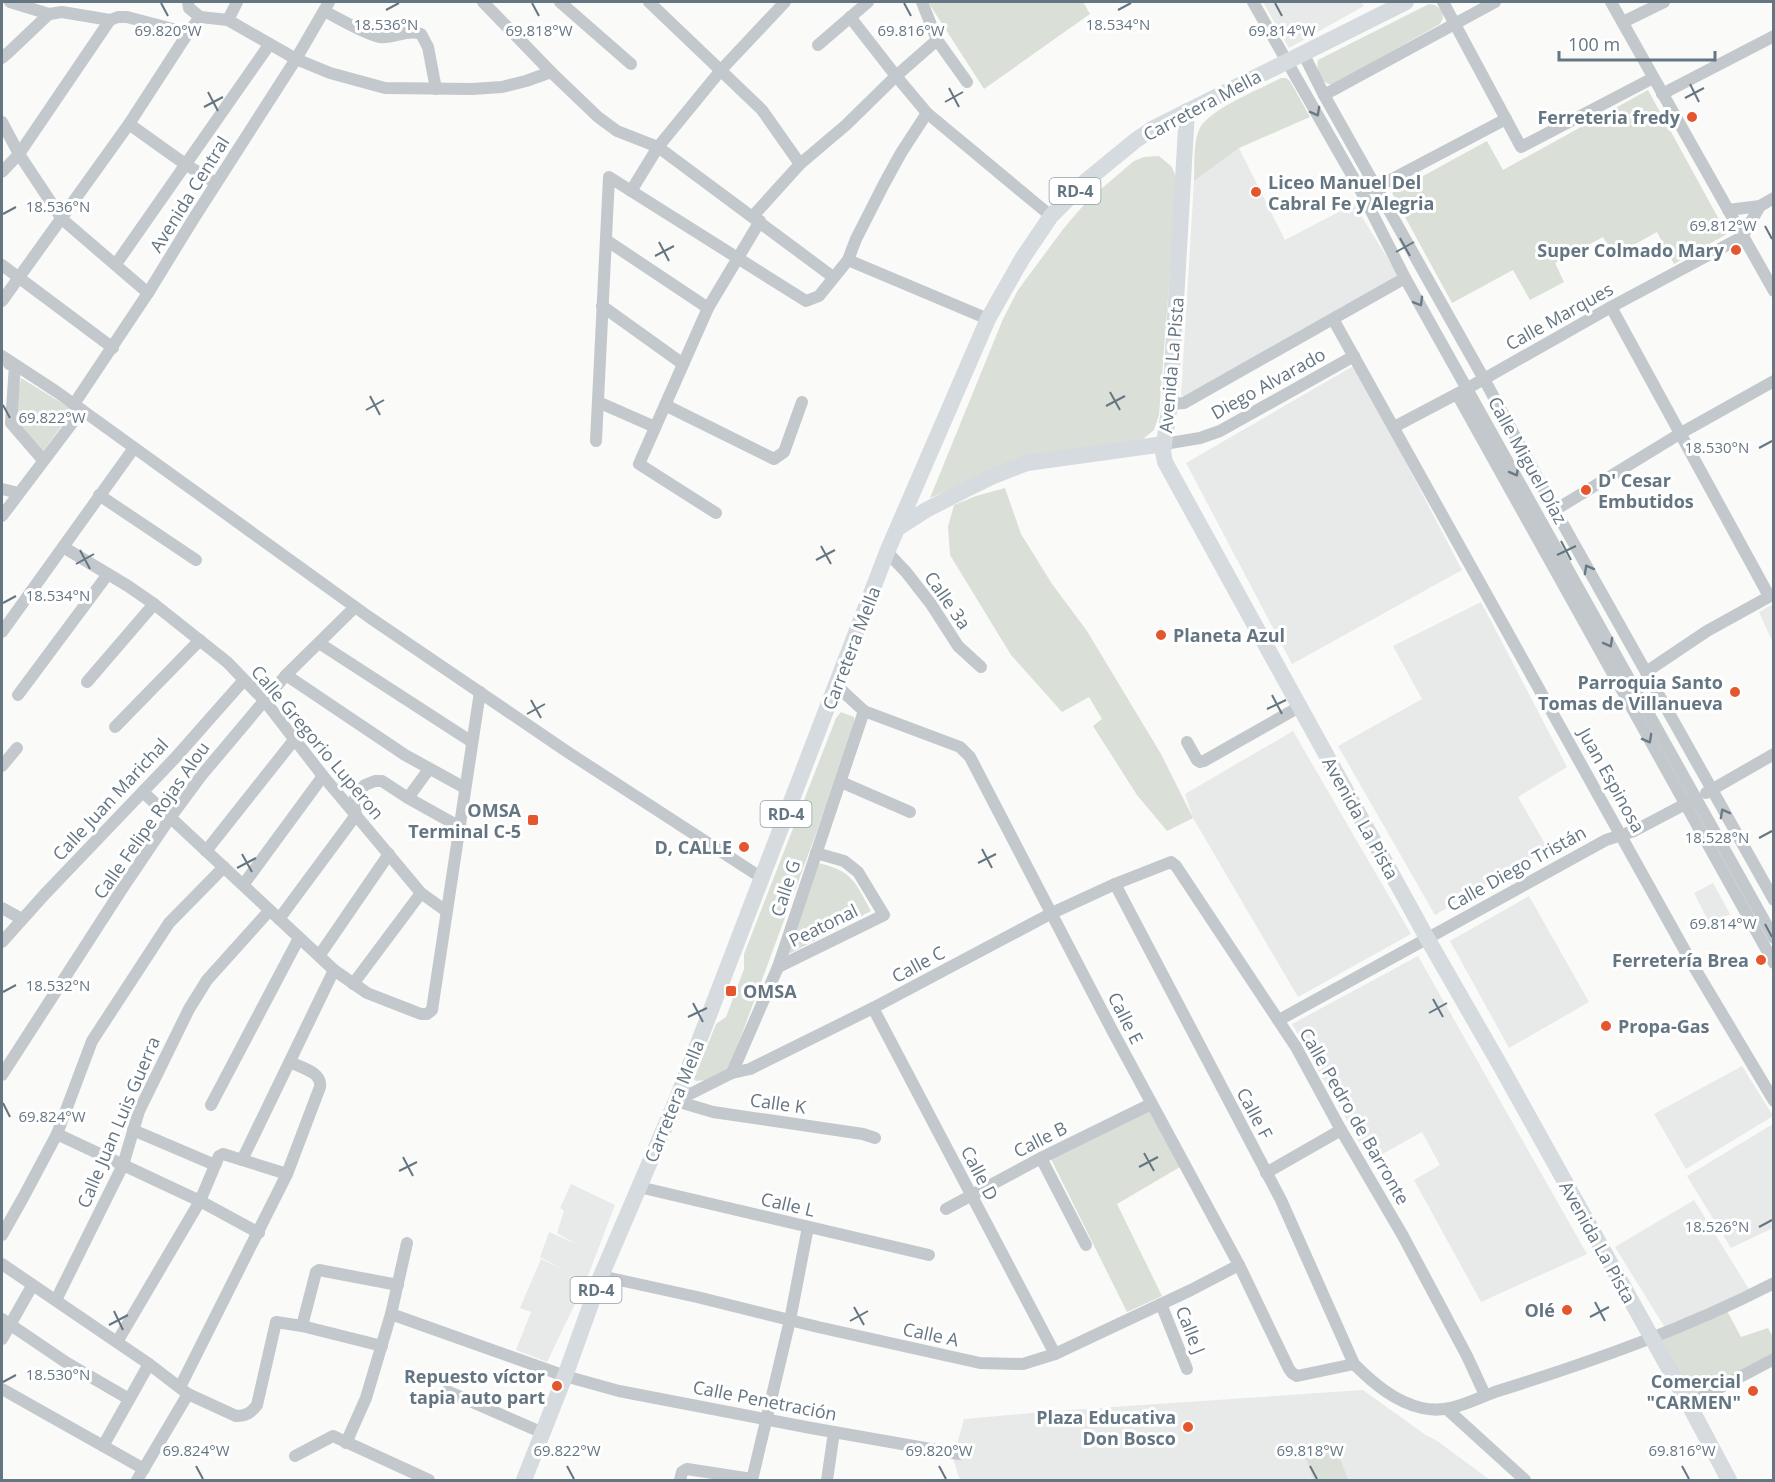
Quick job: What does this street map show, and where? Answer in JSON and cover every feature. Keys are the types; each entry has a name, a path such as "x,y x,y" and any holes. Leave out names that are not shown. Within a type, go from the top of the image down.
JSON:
{"main road":[{"name":"Carretera Mella","path":"524,1480 566,1376 601,1276 676,1101 887,552 988,319 1022,259 1051,216 1086,181 1136,140 1187,111 1406,2"},
{"name":"Avenida La Pista","path":"1187,111 1170,404 1163,452 1165,462 1427,938 1689,1404 1726,1479"},
{"path":"898,528 937,504 1027,463 1164,444"}],"street":[{"path":"10,2 49,14 62,12 110,20 127,17 188,33"},
{"path":"188,2 189,8 200,17 228,20 296,59 330,73 385,88 502,87 552,72"},
{"path":"228,20 237,2"},
{"path":"486,2 598,117 617,131 658,147 833,277"},
{"path":"560,2 631,64"},
{"path":"649,2 762,110 800,164"},
{"path":"631,191 658,147 721,70 785,2"},
{"path":"818,45 868,2"},
{"path":"922,2 937,40 967,82"},
{"name":"Calle Miguel Díaz","path":"1253,2 1361,191 1463,391 1690,802 1773,963"},
{"path":"1443,2 1521,147 1653,78"},
{"path":"1324,95 1495,2"},
{"path":"1611,2 1773,289"},
{"path":"1623,22 1664,2"},
{"path":"327,6 376,36 389,37 415,32 421,34 427,42 436,89"},
{"name":"Avenida Central","path":"2,516 78,407 327,6"},
{"path":"2,58 49,14"},
{"path":"2,301 129,124 200,17"},
{"path":"850,17 927,113 1051,216"},
{"path":"2,172 19,154 110,20"},
{"path":"1662,94 1773,36"},
{"path":"716,513 639,464 708,308 757,219 800,164 846,125 937,40"},
{"path":"116,264 269,45"},
{"name":"Calle Miguel Díaz","path":"1303,53 1324,95 1773,900"},
{"path":"596,441 609,177 806,301 819,296 848,260 884,184 927,113"},
{"path":"1361,191 1377,187 1506,119"},
{"path":"2,122 19,154 62,219 148,293"},
{"path":"129,124 216,183"},
{"path":"1728,210 1760,206 1773,198"},
{"path":"1742,237 1760,206"},
{"name":"Calle Marques","path":"1394,427 1463,391 1611,306 1742,237"},
{"path":"606,240 708,308"},
{"path":"848,260 988,319"},
{"path":"2,265 113,348"},
{"path":"1170,404 1184,403 1406,278"},
{"path":"602,306 683,364"},
{"path":"1611,306 1771,595 1707,631 1646,672"},
{"name":"Juan Espinosa","path":"1333,319 1694,967 1773,1101"},
{"path":"2,356 78,407 355,608 568,753 762,878"},
{"name":"Diego Alvarado","path":"1164,444 1200,438 1229,427 1354,356"},
{"path":"2,362 15,365"},
{"path":"15,365 6,423 42,460"},
{"path":"1555,510 1681,433 1773,381"},
{"path":"598,402 655,428"},
{"path":"665,405 774,459 784,452 802,402"},
{"path":"2,632 134,448"},
{"path":"2,489 19,493"},
{"path":"99,495 196,560"},
{"name":"Calle Gregorio Luperon","path":"63,547 153,604 227,662 264,700 323,776 421,892 446,911"},
{"name":"Calle 3a","path":"887,552 931,604 958,646 981,667"},
{"path":"18,695 108,574"},
{"path":"87,682 153,604"},
{"name":"Calle Felipe Rojas Alou","path":"2,1075 170,818 201,776 286,675 355,608"},
{"path":"115,727 200,640"},
{"path":"319,643 472,742"},
{"path":"286,675 429,769 465,788"},
{"name":"Calle Juan Marichal","path":"2,942 244,680"},
{"name":"Calle E","path":"837,686 864,711 960,747 970,757 1151,1104 1239,1265 1292,1373 1297,1376 1354,1364"},
{"path":"142,792 334,970 366,993 421,1014 427,1014 432,1010 480,693"},
{"path":"1187,742 1197,760 1204,761 1299,707"},
{"name":"Calle G","path":"732,1073 778,967 864,711"},
{"path":"206,850 294,740"},
{"path":"2,766 17,748"},
{"name":"Calle Diego Tristán","path":"1279,1020 1605,840 1634,831 1773,754"},
{"path":"408,798 429,769"},
{"path":"243,885 323,776"},
{"path":"356,815 354,802 357,794 365,785 382,781 460,826"},
{"path":"841,782 910,812"},
{"name":"Calle Miguel Díaz","path":"1690,802 1773,938"},
{"name":"Calle Juan Luis Guerra","path":"56,1300 123,1165 139,1111 189,1009 207,980 274,915 356,815"},
{"name":"Peatonal","path":"778,967 884,915 858,872 844,861 816,853"},
{"path":"319,956 388,854"},
{"name":"Calle C","path":"676,1101 732,1073 750,1069 873,1008 1052,913 1164,864 1171,862 1176,866"},
{"name":"Calle Pedro de Barronte","path":"1176,866 1279,1020 1317,1083 1341,1130 1381,1195 1467,1356 1485,1395"},
{"path":"2,1235 57,1134 92,1041 169,923 224,867"},
{"name":"Calle F","path":"1115,884 1281,1200 1354,1364"},
{"path":"353,984 421,892"},
{"path":"2,908 22,920"},
{"path":"212,1105 299,938"},
{"path":"242,1160 334,970"},
{"name":"Calle D","path":"873,1008 1056,1354"},
{"path":"2,1048 13,1056"},
{"path":"137,1480 184,1390 288,1174 320,1087 321,1081 318,1076 290,1062"},
{"name":"Calle K","path":"676,1101 713,1112 863,1134 875,1138"},
{"name":"Calle B","path":"946,1209 1041,1158 1151,1104"},
{"path":"133,1130 215,1165"},
{"path":"1266,1173 1341,1130"},
{"path":"57,1134 200,1201 259,1233"},
{"path":"117,1342 200,1201 219,1156 222,1154 288,1174"},
{"path":"1041,1158 1086,1245"},
{"name":"Calle L","path":"639,1187 929,1255"},
{"path":"683,1475 752,1480 790,1320 808,1227"},
{"path":"346,1443 366,1398 382,1346 407,1243"},
{"path":"2,1264 184,1390 236,1416 251,1413 257,1405 274,1323 278,1321 382,1346"},
{"name":"Calle A","path":"601,1276 697,1296 790,1320 980,1363 1023,1364 1056,1354 1239,1265"},
{"path":"302,1326 316,1272 319,1270 398,1285"},
{"path":"1354,1364 1373,1383 1401,1400 1422,1408 1448,1410 1485,1395 1579,1366 1652,1338 1736,1302 1773,1283"},
{"path":"2,1339 6,1322 32,1286"},
{"name":"Calle J","path":"1161,1304 1187,1369"},
{"name":"Calle Penetración","path":"391,1314 566,1376 619,1391 959,1454"},
{"path":"6,1322 67,1363 129,1399"},
{"path":"1689,1404 1773,1359"},
{"path":"104,1446 149,1364"},
{"path":"2,1389 144,1469"},
{"path":"447,1391 543,1433"},
{"path":"1448,1410 1525,1480"},
{"path":"826,1480 834,1432"},
{"path":"295,1456 330,1436 336,1437 429,1480"}],"shaded area":[{"path":"928,2 1083,2 1090,14 984,89"},
{"path":"1263,2 1361,2 1364,6 1289,48"},
{"path":"1429,4 1442,10 1443,18 1440,24 1332,85 1321,79 1318,72 1318,60"},
{"path":"1281,78 1290,81 1310,117 1239,148 1194,181 1196,141 1204,122 1223,108"},
{"path":"1648,90 1727,234 1674,264 1657,232 1614,256 1603,237 1555,263 1564,282 1530,300 1513,270 1452,303 1392,193 1487,141 1503,170"},
{"path":"1239,148 1285,240 1354,204 1398,275 1185,397 1181,395 1194,181"},
{"path":"1159,156 1172,167 1177,180 1159,415 1154,430 1143,439 1022,458 930,498 1003,319 1018,290 1088,200 1134,161 1144,157"},
{"path":"1355,365 1462,570 1292,664 1186,463"},
{"path":"21,378 73,410 42,453 14,420"},
{"path":"1005,488 1021,534 1052,584 1087,631 1161,754 1193,818 1167,831 1137,795 1093,726 1102,719 1089,697 1062,712 1011,655 950,555 948,527 954,505"},
{"path":"1481,602 1567,767 1518,797 1548,849 1435,915 1338,746 1422,699 1393,646"},
{"path":"1773,604 1773,643 1759,612"},
{"path":"841,712 854,717 855,728 729,1069 706,1080 696,1081 694,1079 716,1024 726,1017 744,969 744,954 836,718"},
{"path":"1293,731 1411,934 1298,997 1193,818 1185,794"},
{"path":"818,863 839,870 852,879 871,911 785,956"},
{"path":"1713,883 1730,914 1710,924 1694,893"},
{"path":"1529,896 1589,1002 1509,1048 1450,941"},
{"path":"1418,956 1587,1254 1481,1302 1414,1180 1440,1165 1422,1132 1370,1161 1292,1024"},
{"path":"1742,1066 1773,1116 1686,1169 1654,1114"},
{"path":"1148,1109 1180,1167 1117,1204 1162,1296 1127,1312 1051,1159"},
{"path":"1773,1124 1773,1228 1731,1248 1687,1176"},
{"path":"571,1184 615,1205 586,1281 547,1362 516,1350 531,1312 520,1308 541,1259 564,1270 540,1257 549,1232 576,1244 557,1233 564,1211 560,1208"},
{"path":"1694,1200 1752,1294 1667,1331 1615,1247"},
{"path":"1725,1307 1741,1337 1768,1328 1773,1337 1773,1359 1689,1404 1652,1338"},
{"name":"Plaza Educativa Don Bosco","path":"1363,1390 1490,1480 960,1480 953,1459 964,1419"},
{"path":"1334,1442 1348,1480 1314,1480 1304,1453"}],"place":[{"name":"Ferreteria fredy","path":"1692,117"},
{"name":"Liceo Manuel Del Cabral Fe y Alegria","path":"1256,192"},
{"name":"Super Colmado Mary","path":"1736,250"},
{"name":"D' Cesar Embutidos","path":"1586,490"},
{"name":"Planeta Azul","path":"1161,635"},
{"name":"Parroquia Santo Tomas de Villanueva","path":"1735,692"},
{"name":"OMSA Terminal C-5","path":"533,820"},
{"name":"D, CALLE","path":"744,847"},
{"name":"Ferretería Brea","path":"1761,960"},
{"name":"OMSA","path":"731,991"},
{"name":"Propa-Gas","path":"1606,1026"},
{"name":"Olé","path":"1567,1310"},
{"name":"Repuesto víctor tapia auto part","path":"557,1386"},
{"name":"Comercial \"CARMEN\"","path":"1753,1391"},
{"name":"Plaza Educativa Don Bosco","path":"1188,1427"}]}
